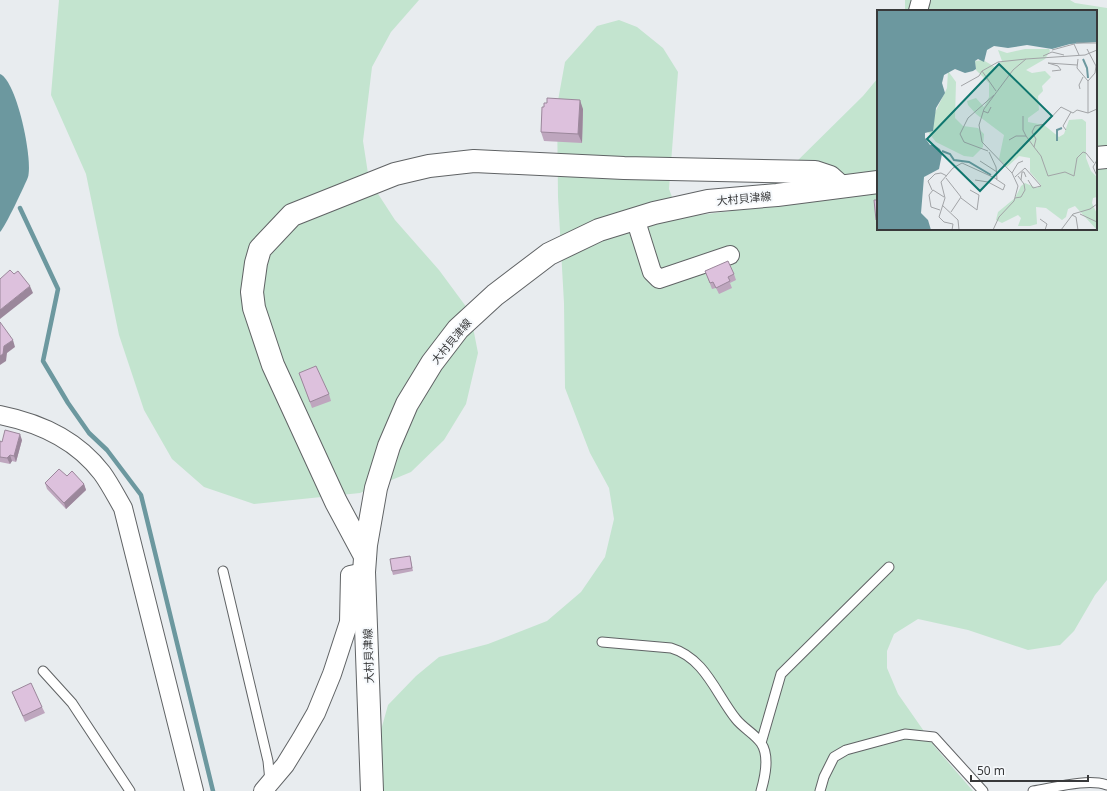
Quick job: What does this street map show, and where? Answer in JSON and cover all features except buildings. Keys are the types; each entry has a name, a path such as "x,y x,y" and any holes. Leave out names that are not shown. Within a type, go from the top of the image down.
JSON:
{"main road":[{"path":"1097,158 1107,157"},
{"path":"365,564 273,365 254,308 252,292 256,263 260,249 292,215 395,174 429,166 474,161 624,168 815,172 830,177 840,186"},
{"name":"大村貝津線","path":"372,791 365,564 376,488 389,446 407,404 432,363 458,329 495,295 548,254 599,230 635,218 708,201 877,182"}],"street":[{"path":"918,10 921,0"},
{"path":"635,218 652,272 659,278 730,255"},
{"path":"0,415 18,418 54,432 80,449 102,473 123,508 194,791"},
{"path":"267,787 289,759 316,713 332,674 349,622 350,575 365,564"}],"lane":[{"path":"761,743 781,674 889,567"},
{"path":"223,571 268,761 267,787"},
{"path":"602,642 670,648 690,658 700,666 737,719 761,743 766,756 765,777 761,791"},
{"path":"43,671 72,703 130,791"},
{"path":"820,791 824,777 834,757 846,750 905,734 934,737 983,791"},
{"path":"1033,791 1100,782 1107,785"}],"green space":[{"path":"59,0 419,0 391,32 372,67 363,141 369,180 395,220 439,270 470,312 478,353 466,404 444,440 411,472 360,493 254,504 204,487 172,459 144,410 119,335 86,174 51,95"},
{"path":"905,0 1070,0 1075,3 1107,8 1107,580 1095,595 1074,631 1060,645 1028,650 968,630 918,619 894,634 887,651 887,668 898,694 935,747 973,791 371,791 376,748 388,705 416,676 439,657 488,644 547,621 581,592 605,557 614,519 609,488 590,453 565,388 564,303 558,197 557,106 565,62 597,26 619,20 637,27 663,48 678,72 669,189 675,205 699,215 731,211 786,172 863,96 877,79 877,230 1097,230 1097,10 905,10"}],"water":[{"path":"0,74 6,80 18,105 26,139 29,168 28,177 3,229 0,232"}],"waterway":[{"path":"20,208 58,289 43,361 68,403 89,433 107,450 141,495 213,791"}]}
